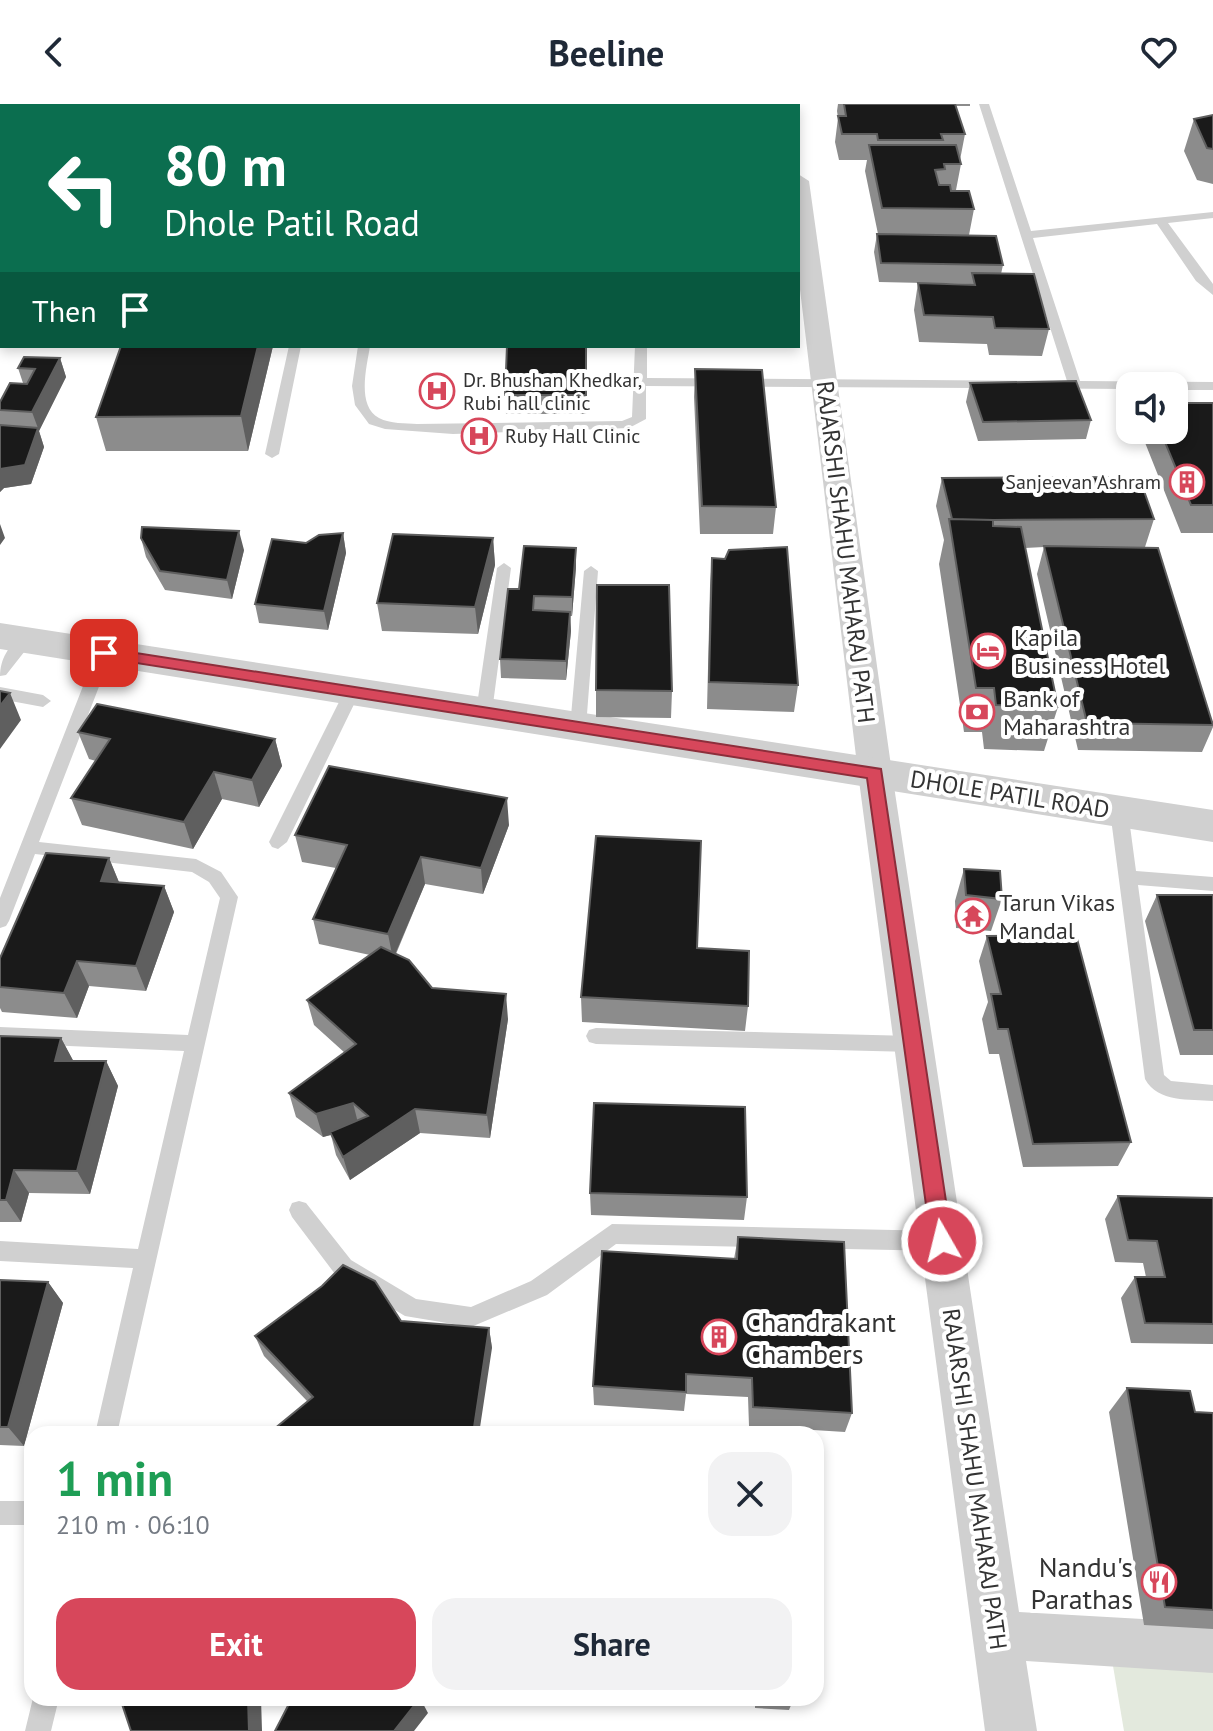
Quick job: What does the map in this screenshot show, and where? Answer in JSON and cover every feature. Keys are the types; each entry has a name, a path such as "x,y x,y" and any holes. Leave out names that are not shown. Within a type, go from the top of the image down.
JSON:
{"street":[{"name":"RAJARSHI SHAHU MAHARAJ PATH","path":"800,196 875,773 1011,1731"},
{"name":"DHOLE PATIL ROAD","path":"8,650 104,653 1213,826"},
{"path":"998,1635 1213,1648"}],"lane":[{"path":"984,104 1074,383"},
{"path":"1026,235 1213,215"},
{"path":"1161,222 1213,291"},
{"path":"272,454 295,348"},
{"path":"364,348 358,393 364,410 375,422 420,429 624,425 639,419 641,348"},
{"path":"642,382 1213,386"},
{"path":"484,712 504,568"},
{"path":"578,727 591,571"},
{"path":"0,921 104,653"},
{"path":"278,842 352,692"},
{"path":"0,693 43,701"},
{"path":"1119,811 1155,1079 1167,1089 1213,1093"},
{"path":"29,847 196,866 215,877 229,897 108,1426"},
{"path":"1129,877 1213,884"},
{"path":"0,1035 196,1043"},
{"path":"596,1036 913,1044"},
{"path":"299,1210 343,1267 413,1309 471,1317 539,1288 612,1234 942,1241"},
{"path":"0,1251 146,1259"},
{"path":"0,1513 24,1513"},
{"path":"38,1731 44,1706"}],"shaded area":[{"path":"1112,1660 1213,1662 1213,1731 1124,1731"}],"building":[{"path":"844,104 955,104 965,134 941,134 943,140 878,140 877,134 842,134 838,116 846,116"},
{"path":"1213,115 1213,149 1207,148 1194,119"},
{"path":"869,145 956,145 961,164 944,164 945,169 935,170 939,185 950,185 951,191 969,191 974,209 882,208"},
{"path":"877,234 996,236 1003,265 881,263"},
{"path":"972,273 1034,274 1049,329 995,328 993,317 924,315 918,283 975,285"},
{"path":"120,348 258,348 241,416 96,417"},
{"path":"507,348 586,348 586,395 505,395"},
{"path":"24,357 60,358 32,412 0,410 0,402 10,383 27,384 35,369 18,368"},
{"path":"695,369 762,370 776,507 702,506"},
{"path":"1076,381 1091,420 983,422 970,383"},
{"path":"1188,403 1213,403 1213,505 1191,505 1166,444 1188,444"},
{"path":"0,425 38,428 25,465 0,469"},
{"path":"1139,477 1154,519 952,519 942,478"},
{"path":"949,519 993,520 993,526 1021,527 1058,707 996,705 994,688 976,688"},
{"path":"142,527 239,531 227,580 160,571 141,538"},
{"path":"343,533 324,611 255,604 272,539 306,543 319,535"},
{"path":"393,534 493,538 475,607 377,603"},
{"path":"524,546 576,548 572,597 534,596 533,610 570,612 566,661 500,659 508,589 519,589"},
{"path":"1044,546 1158,548 1213,725 1087,723"},
{"path":"787,547 798,685 709,682 712,558 725,559 729,550"},
{"path":"597,585 669,585 672,691 596,690"},
{"path":"0,691 10,693 0,706"},
{"path":"97,704 275,739 252,780 214,772 184,822 71,798 110,739 78,732"},
{"path":"329,766 507,798 481,868 421,857 388,934 313,919 347,845 295,835"},
{"path":"596,836 701,841 697,948 749,951 748,1006 581,997"},
{"path":"46,853 109,858 101,881 164,886 136,966 77,961 64,993 0,987 0,958"},
{"path":"964,869 1000,871 1002,899 966,895"},
{"path":"1157,895 1213,895 1213,1030 1194,1030"},
{"path":"1076,935 1131,1142 1033,1144 1008,1029 998,1029 991,994 1001,994 987,936"},
{"path":"381,947 409,960 432,988 506,994 487,1115 415,1109 343,1157 330,1132 368,1116 353,1103 316,1114 289,1093 356,1044 307,1000"},
{"path":"0,1036 61,1038 55,1061 106,1061 77,1171 14,1170 6,1200 0,1200"},
{"path":"594,1103 745,1107 747,1197 590,1193"},
{"path":"1118,1196 1213,1198 1213,1324 1145,1323 1135,1277 1165,1277 1157,1241 1128,1240"},
{"name":"Chandrakant Chambers","path":"738,1237 844,1242 852,1413 753,1407 752,1378 686,1374 686,1392 593,1386 602,1251 737,1259"},
{"path":"343,1265 375,1281 401,1321 489,1328 474,1426 278,1426 313,1397 255,1336 322,1286"},
{"path":"0,1280 48,1282 8,1427 0,1427"},
{"path":"1127,1388 1190,1391 1195,1412 1213,1413 1213,1610 1165,1607"},
{"path":"123,1706 248,1706 249,1731 131,1731"},
{"path":"288,1706 414,1706 394,1731 275,1731"}],"place":[{"name":"Dr. Bhushan Khedkar, Rubi hall clinic","path":"437,391"},
{"name":"Ruby Hall Clinic","path":"479,436"},
{"name":"Sanjeevan Ashram","path":"1187,482"},
{"name":"Kapila Business Hotel","path":"988,651"},
{"name":"Bank of Maharashtra","path":"977,712"},
{"name":"Tarun Vikas Mandal","path":"973,916"},
{"name":"Chandrakant Chambers","path":"719,1337"},
{"name":"Nandu's Parathas","path":"1159,1582"}],"route":[{"path":"104,653 875,773 942,1241"}]}
